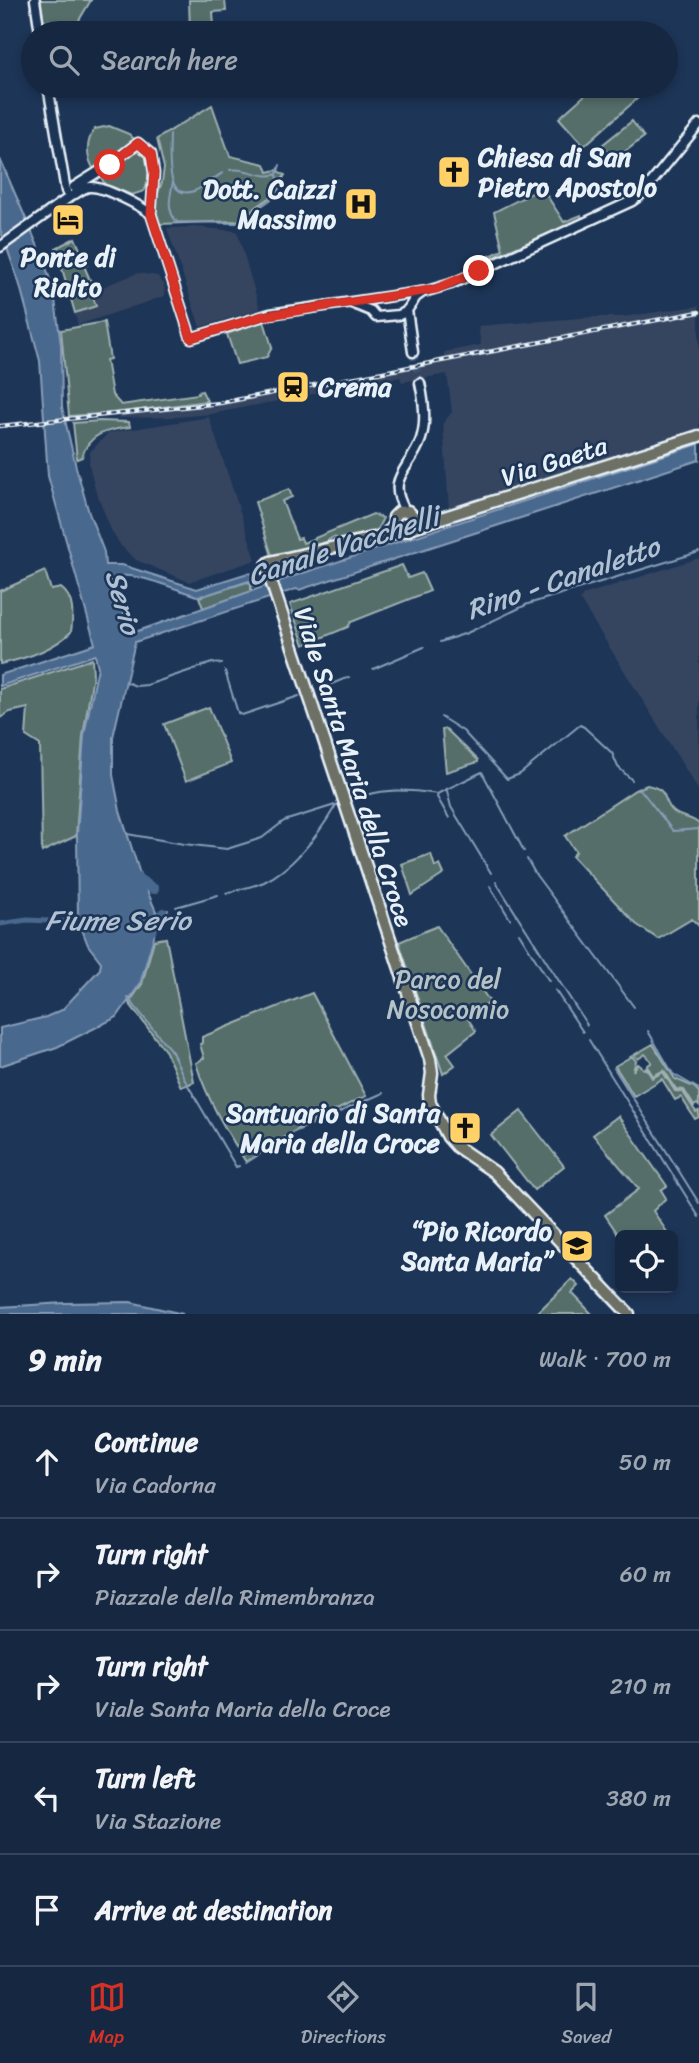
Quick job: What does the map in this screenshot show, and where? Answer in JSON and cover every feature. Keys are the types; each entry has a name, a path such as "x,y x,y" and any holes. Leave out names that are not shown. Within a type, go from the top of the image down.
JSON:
{"main road":[{"name":"Via Gaeta","path":"398,528 416,525 699,436"},
{"path":"398,528 394,517 401,508 411,513 416,525"},
{"name":"Viale Santa Maria della Croce","path":"398,528 386,535 266,565 430,1059 430,1103 448,1137 456,1146 494,1172 629,1314"}],"street":[{"path":"34,0 38,21"},
{"path":"49,98 62,178 70,190"},
{"path":"0,247 50,210 70,190 110,165 138,143 151,154 154,182 151,214 191,338 263,316 349,302 371,304 382,298 423,292 451,284 632,201 647,189 699,124"},
{"path":"70,190 92,187 128,200 151,214"},
{"path":"371,304 379,318 399,315 423,292"},
{"path":"397,295 405,297 413,352"},
{"path":"349,302 371,304"},
{"path":"399,315 408,327"},
{"path":"401,508 396,488 398,481 422,435 424,414 420,383"}],"shaded area":[{"path":"195,227 237,231 260,309 200,327 167,228"},
{"path":"138,273 158,276 164,283 165,296 78,325 71,299"},
{"path":"699,306 699,428 449,510 443,423 452,412 447,374 402,382 400,377 211,414 119,418 118,413 208,403 444,359 444,352 481,345 478,326 622,317"},
{"path":"209,417 256,560 189,582 136,560 121,546 111,530 95,489 89,464 90,452 108,433"},
{"path":"699,558 699,791 580,600 583,595"}],"green space":[{"path":"38,0 91,0 79,21 42,21"},
{"path":"189,0 225,0 226,11 213,12 214,21 190,21"},
{"path":"582,98 638,98 584,146 559,118"},
{"path":"212,105 230,156 265,164 268,172 276,170 285,175 272,196 237,221 160,224 154,204 164,168 157,139"},
{"path":"632,121 644,137 614,160 602,145"},
{"path":"109,126 129,134 135,140 95,171 88,155 88,145 95,129"},
{"path":"139,148 144,150 148,160 149,176 144,191 132,195 105,185 101,177"},
{"path":"542,188 564,222 581,215 582,219 482,262 481,260 503,250 494,212"},
{"path":"75,238 87,265 84,266 94,289 91,291 96,306 75,313 56,248"},
{"path":"264,321 272,347 267,357 237,364 227,334"},
{"path":"104,322 110,359 106,360 112,395 121,405 198,394 202,391 207,401 118,413 69,416 61,330"},
{"path":"129,422 130,427 107,431 95,437 82,457 77,459 73,423"},
{"path":"289,489 292,497 282,501 297,539 301,538 303,543 373,514 383,518 377,530 340,539 333,537 326,542 272,556 255,502"},
{"path":"402,565 408,578 422,573 430,591 351,622 348,627 304,645 290,604"},
{"path":"45,571 51,590 61,588 69,597 71,632 38,653 0,664 0,591"},
{"path":"251,583 251,592 203,608 199,597"},
{"path":"92,659 93,675 83,736 76,836 42,852 40,745 26,736 28,708 10,712 0,718 0,689"},
{"path":"209,707 231,763 186,781 164,724"},
{"path":"446,729 478,762 446,772 442,730"},
{"path":"647,785 663,793 674,812 699,824 699,926 692,919 658,939 636,924 572,856 576,852 565,836"},
{"path":"431,854 435,867 440,865 444,874 412,895 402,864"},
{"name":"Parco del Nosocomio","path":"437,926 490,1002 468,1019 476,1031 447,1054 455,1065 443,1074 399,942"},
{"path":"166,938 194,1082 181,1087 166,1052 129,1003 142,984 154,940"},
{"path":"312,993 366,1096 301,1127 246,1162 200,1077 196,1063 204,1058 200,1044 202,1037"},
{"path":"653,1044 675,1079 699,1092 699,1106 694,1106 684,1090 676,1089 664,1070 653,1076 647,1066 652,1062 645,1054 638,1059 634,1055"},
{"path":"632,1056 636,1061 633,1071 638,1064 646,1068 652,1078 663,1072 675,1091 683,1092 696,1112 699,1111 699,1117 695,1119 681,1097 675,1100 662,1079 634,1096 615,1066"},
{"path":"521,1111 564,1166 534,1190 491,1135"},
{"path":"618,1116 667,1186 661,1190 666,1198 653,1211 666,1230 615,1230 605,1215 639,1189 593,1135"},
{"path":"572,1279 579,1286 572,1293 592,1314 536,1314"}],"water":[{"name":"Fiume Serio","path":"0,159 43,258 54,292 61,345 62,407 89,513 104,552 105,565 122,565 197,589 248,573 253,574 260,584 253,586 249,581 197,596 152,581 118,576 111,580 117,601 135,632 294,576 699,444 699,460 135,642 113,737 113,775 120,811 140,874 157,914 154,936 140,984 117,1017 57,1047 0,1066 0,1028 46,1017 62,1010 100,969 101,962 88,945 78,919 77,835 84,735 98,667 95,655 0,686 0,675 95,644 48,476 40,361 19,282 0,229"},
{"path":"130,1302 183,1314 0,1314 0,1307"}],"waterway":[{"path":"170,135 171,173 178,189 184,192 194,191 223,173"},
{"path":"230,170 271,175 277,174 280,165"},
{"path":"173,182 170,208 177,222 237,223 273,198 279,189 277,174"},
{"name":"Rino - Canaletto","path":"440,642 467,633 528,604 699,552"},
{"name":"Rino - Canaletto","path":"373,669 424,647"},
{"path":"126,682 136,686 147,685 212,663 222,664"},
{"name":"Rino - Canaletto","path":"225,671 238,713 242,715 299,696"},
{"name":"Rino - Canaletto","path":"319,689 349,677"},
{"path":"441,717 463,731 507,779 520,774 580,725 612,753 618,767 632,780"},
{"path":"439,793 482,772 524,851"},
{"path":"640,789 673,831 699,829"},
{"path":"347,801 392,791 438,794 437,797 449,818"},
{"path":"447,791 451,807 491,873"},
{"path":"226,893 264,882 286,868 314,838 336,805 342,803"},
{"path":"127,834 227,849 262,838 284,821 335,805"},
{"path":"527,859 634,1007"},
{"path":"134,876 154,889"},
{"path":"496,882 587,1025"},
{"path":"490,886 510,919"},
{"path":"176,907 218,895"},
{"path":"155,913 168,910"},
{"path":"148,935 163,913"},
{"path":"0,924 27,920 72,922"},
{"path":"519,933 549,981"},
{"path":"555,990 583,1032"},
{"path":"128,998 172,1052 186,1082 236,1167 239,1166"},
{"path":"648,1031 673,1074 699,1089"},
{"path":"589,1040 699,1217"},
{"path":"614,1068 699,1203"},
{"path":"246,1163 294,1132 383,1093"},
{"path":"567,1259 620,1314"}],"tunnel":[{"path":"413,352 420,383"}],"railway":[{"path":"0,426 220,403 699,312"}],"place":[{"name":"Chiesa di San Pietro Apostolo","path":"454,172"},
{"name":"Dott. Caizzi Massimo","path":"361,204"},
{"name":"Ponte di Rialto","path":"68,220"},
{"name":"Crema","path":"293,387"},
{"name":"Santuario di Santa Maria della Croce","path":"465,1128"},
{"name":"“Pio Ricordo Santa Maria”","path":"577,1246"}],"route":[{"path":"110,165 138,143 151,154 154,173 151,214 191,338 263,316 436,289 479,271"}],"water label":[{"name":"Canale Vacchelli","path":"343,546"},
{"name":"Serio","path":"123,602"}]}
